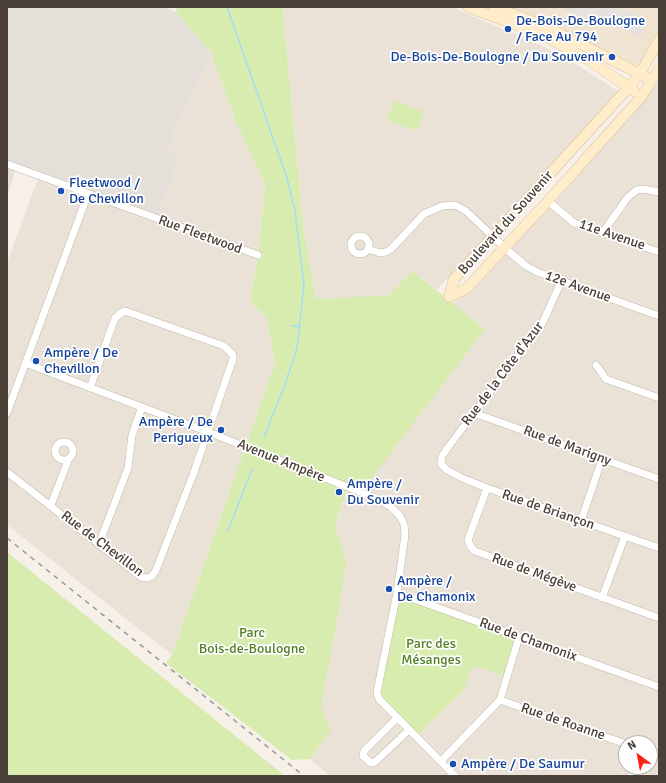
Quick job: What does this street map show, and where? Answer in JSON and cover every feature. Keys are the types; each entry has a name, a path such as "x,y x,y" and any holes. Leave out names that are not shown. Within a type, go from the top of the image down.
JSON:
{"street":[{"path":"468,7 543,35 590,61 642,96"},
{"path":"494,7 547,27 653,81"},
{"name":"Boulevard du Souvenir","path":"659,40 640,74 629,87 454,279 449,297 466,289 548,201 642,96 653,81 659,69"},
{"name":"Rue Fleetwood","path":"7,164 258,256"},
{"path":"603,232 628,197 637,190 643,189 659,192"},
{"path":"7,413 88,194"},
{"name":"11e Avenue","path":"548,201 574,223 659,252"},
{"name":"12e Avenue","path":"368,249 380,253 391,249 424,214 442,206 455,205 466,211 526,266 537,272 561,282 659,316"},
{"name":"Rue de la Côte d'Azur","path":"441,464 442,456 543,322 561,282"},
{"path":"90,388 115,318 120,313 125,311 224,346 231,351 233,359 208,432"},
{"name":"Avenue Ampère","path":"25,363 208,432 378,499 391,506 400,516 404,524 405,535 397,593 378,692 379,699 455,776"},
{"path":"596,365 606,379 659,398"},
{"path":"99,544 128,468 132,435 142,408"},
{"name":"Rue de Marigny","path":"474,413 659,479"},
{"name":"Rue de Chevillon","path":"7,472 141,577 147,578 152,576 193,475 208,432"},
{"path":"51,505 69,458"},
{"path":"581,521 602,459"},
{"name":"Rue de Briançon","path":"441,464 447,470 486,488 659,548"},
{"name":"Rue de Mégève","path":"486,488 468,540 471,547 475,551 659,618"},
{"path":"602,598 625,536"},
{"name":"Rue de Chamonix","path":"397,593 659,687"},
{"path":"441,761 500,700 518,637"},
{"name":"Rue de Roanne","path":"500,700 618,741"},
{"path":"397,718 364,751 363,756 371,763 375,762 409,730"},
{"path":"444,776 449,770"}],"shaded area":[{"path":"7,7 162,7 176,12 211,52 167,149 179,156 157,219 16,169 7,196"},
{"path":"285,7 451,7 536,43 570,60 619,92 437,290 412,271 389,295 316,300 303,225 283,11"},
{"path":"494,7 659,7 659,39 639,66"},
{"path":"565,7 612,7 647,19 641,36 564,9"},
{"path":"211,52 234,117 265,185 258,255 250,302 267,318 275,363 172,655 7,525 7,263 39,176 157,219 179,156 167,149"},
{"path":"659,80 659,776 330,776 302,753 330,725 317,711 331,543 347,488 485,329 451,304 458,299 645,100"}],"green space":[{"name":"Parc Bois-de-Boulogne","path":"177,7 285,7 283,11 303,225 316,299 389,295 412,271 485,329 361,492 347,488 335,527 346,559 341,598 321,706 331,730 310,759 292,760 166,663 172,655 275,363 267,318 250,302 258,255 265,185 234,117 211,52 176,12"},
{"path":"394,101 424,112 417,131 386,120"},
{"path":"7,552 285,776 7,776"},
{"name":"Parc des Mésanges","path":"397,593 519,637 507,677 473,666 464,690 416,737 379,699"}],"waterway":[{"path":"227,7 287,178 295,211 304,285 297,348 284,387 264,437"},
{"path":"292,326 300,326"},
{"path":"228,531 252,469"}],"railway":[{"path":"7,538 304,776"}],"place":[{"name":"De-Bois-De-Boulogne / Face Au 794","path":"508,29"},
{"name":"De-Bois-De-Boulogne / Du Souvenir","path":"612,57"},
{"name":"Fleetwood / De Chevillon","path":"61,191"},
{"name":"Ampère / De Chevillon","path":"36,361"},
{"name":"Ampère / De Perigueux","path":"221,430"},
{"name":"Ampère / Du Souvenir","path":"339,492"},
{"name":"Ampère / De Chamonix","path":"389,589"},
{"name":"Ampère / De Saumur","path":"453,764"}]}
